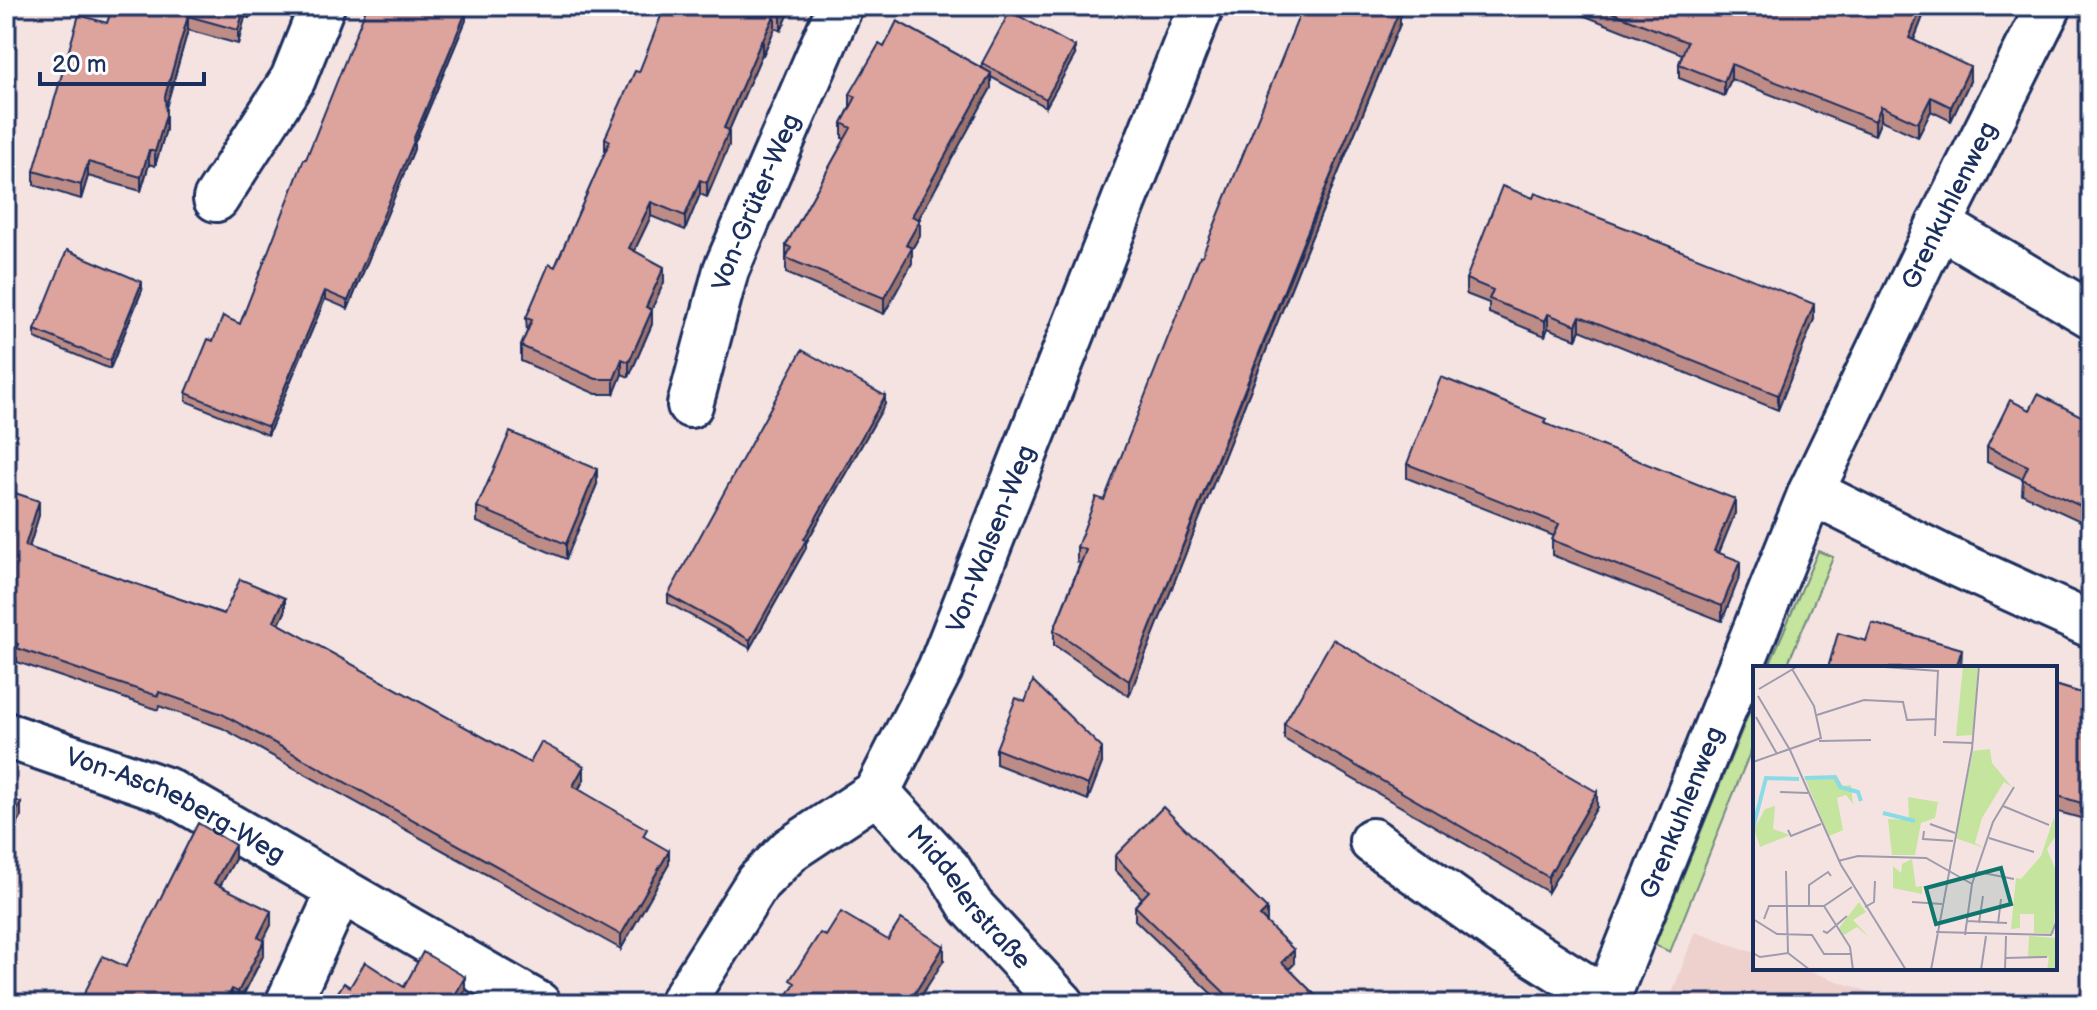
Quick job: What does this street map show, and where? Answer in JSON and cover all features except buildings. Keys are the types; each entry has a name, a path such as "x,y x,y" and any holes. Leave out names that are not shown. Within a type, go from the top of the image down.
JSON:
{"street":[{"path":"216,199 293,79 322,6"},
{"name":"Von-Grüter-Weg","path":"690,405 726,270 840,6"},
{"name":"Von-Walsen-Weg","path":"681,1004 758,882 791,849 877,792 940,669 1201,6"},
{"name":"Grenkuhlenweg","path":"1372,841 1606,1002 1811,492 1939,225 2049,6"},
{"path":"1939,225 2091,315"},
{"path":"1811,492 1942,557 2091,625"},
{"name":"Von-Ascheberg-Weg","path":"6,735 166,790 538,1004"},
{"name":"Middelerstraße","path":"877,792 949,870 971,906 1062,1004"},
{"path":"288,1004 340,890"}],"shaded area":[{"path":"1695,932 1753,952 1753,970 1805,970 1905,1004 1668,1004"}],"green space":[{"path":"1818,551 1833,557 1787,666 1769,666"},
{"path":"1753,703 1753,745 1670,952 1655,945"}]}
